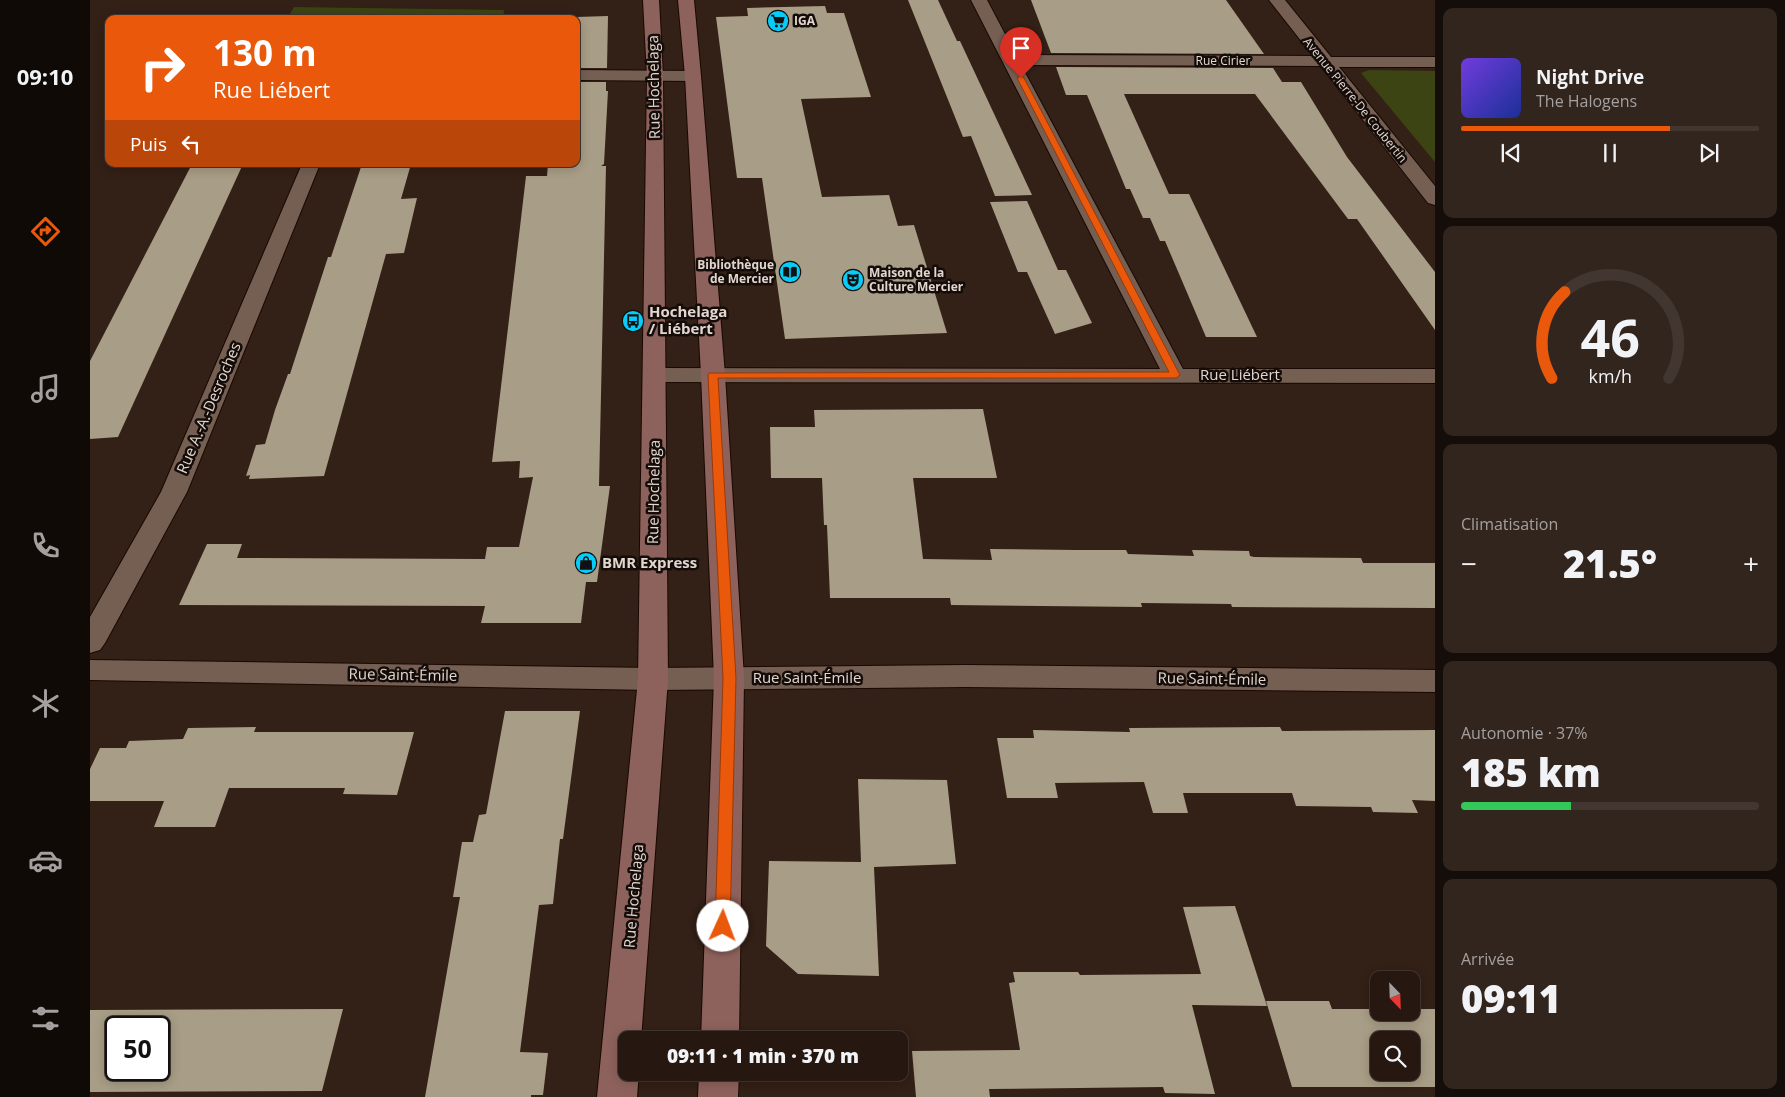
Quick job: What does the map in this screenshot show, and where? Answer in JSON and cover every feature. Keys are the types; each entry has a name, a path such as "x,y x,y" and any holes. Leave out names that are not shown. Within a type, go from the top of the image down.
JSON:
{"main road":[{"name":"Rue Hochelaga","path":"617,1097 653,679 655,76 652,3 686,3 694,76 713,375 729,678 720,1031"},
{"path":"718,1097 719,1081"}],"street":[{"path":"979,0 1176,375"},
{"name":"Avenue Pierre-De Coubertin","path":"1277,0 1324,62 1435,199"},
{"name":"Rue Cirier","path":"1012,60 1435,62"},
{"path":"580,75 694,76"},
{"name":"Rue A.-A.-Desroches","path":"90,643 174,492 310,167"},
{"name":"Rue Liébert","path":"655,375 1435,376"},
{"name":"Rue Saint-Émile","path":"90,670 653,679 965,676 1435,681"}],"green space":[{"path":"294,7 504,10 503,15 289,15"},
{"path":"1369,70 1435,71 1435,162 1361,73"}],"building":[{"path":"908,0 938,0 957,41 960,41 1032,195 995,196 971,136 963,137"},
{"path":"1031,0 1226,0 1264,54 1051,53"},
{"path":"825,6 827,13 844,13 871,97 801,99 822,197 889,195 898,226 914,225 947,333 785,339 762,178 737,178 716,17 748,16 747,8"},
{"path":"608,16 607,68 580,68 580,17"},
{"path":"1056,67 1273,68 1282,82 1301,82 1347,157 1435,272 1435,330 1357,219 1348,219 1255,94 1124,94 1169,194 1189,194 1257,337 1206,337 1165,241 1160,241 1150,218 1143,218 1130,189 1126,189 1087,95 1066,95"},
{"path":"580,82 606,82 606,91 608,91 604,164 601,166 606,166 599,486 610,486 597,582 586,582 581,623 481,623 485,606 179,605 207,544 242,544 237,558 485,559 487,547 519,547 533,477 519,478 520,461 492,462 526,176 547,176 548,167 580,167"},
{"path":"190,167 242,167 118,437 90,439 90,361"},
{"path":"361,167 410,167 401,199 417,198 404,253 386,254 324,476 249,479 250,475 246,476 256,445 265,444 328,257 331,257"},
{"path":"1027,201 1058,270 1066,270 1092,323 1055,334 1027,272 1018,272 990,202"},
{"path":"983,409 997,478 913,478 923,559 992,560 990,549 1126,550 1128,554 1194,556 1192,550 1249,551 1250,556 1254,557 1361,558 1363,563 1435,563 1435,608 1232,607 1231,604 1141,603 1142,607 951,605 950,598 830,598 827,525 824,525 822,478 771,478 770,427 815,427 814,410"},
{"path":"505,711 580,711 563,839 560,839 553,904 539,905 520,1052 548,1053 543,1095 531,1095 531,1097 425,1097 460,897 453,897 462,842 473,842 479,815 486,814"},
{"path":"256,727 254,732 414,732 397,795 343,794 345,788 229,788 215,827 154,827 164,801 90,801 90,769 100,748 126,748 129,741 183,739 188,728"},
{"path":"1280,727 1282,731 1435,730 1435,801 1412,800 1418,813 1373,812 1371,807 1296,806 1292,793 1183,793 1188,813 1153,813 1144,782 1055,783 1058,798 1007,798 997,738 1034,738 1033,730 1130,732 1129,728"},
{"path":"858,779 947,780 956,864 874,867 879,976 798,974 766,946 769,861 861,862"},
{"path":"1235,906 1267,1006 1192,1005 1215,1094 1165,1093 1163,1087 989,1089 990,1097 916,1097 912,1051 1020,1050 1009,983 1015,982 1013,972 1078,972 1080,975 1201,974 1183,907"},
{"path":"1266,1001 1329,1001 1332,1009 1370,1009 1370,1021 1420,1021 1420,1009 1435,1009 1435,1087 1292,1087"},
{"path":"343,1009 322,1091 90,1092 90,1010"}],"place":[{"name":"IGA","path":"778,21"},
{"name":"Bibliothèque de Mercier","path":"790,272"},
{"name":"Maison de la Culture Mercier","path":"853,280"},
{"name":"Hochelaga / Liébert","path":"633,321"},
{"name":"BMR Express","path":"586,563"}],"route":[{"path":"723,926 729,678 713,375 1176,375 1021,78"}]}
